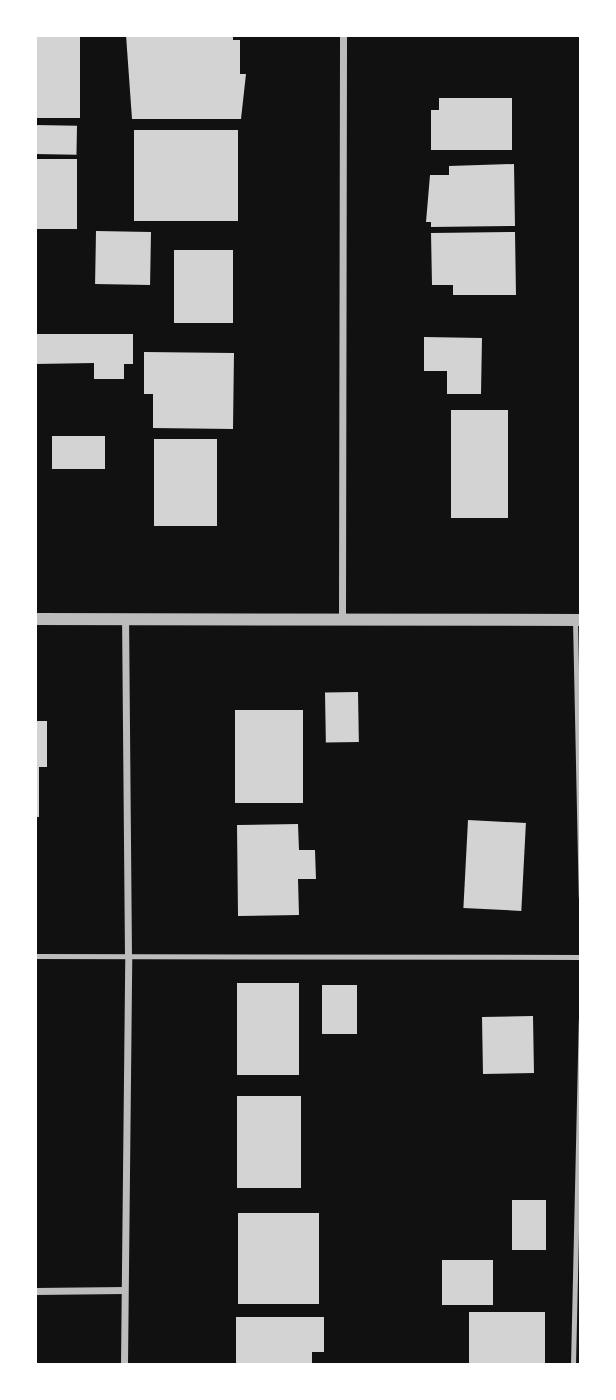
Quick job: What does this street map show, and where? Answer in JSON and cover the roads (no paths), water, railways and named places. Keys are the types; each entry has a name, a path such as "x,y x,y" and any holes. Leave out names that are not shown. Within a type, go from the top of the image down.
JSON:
{"street":[{"path":"342,618 344,35"},
{"path":"35,619 578,620"},
{"path":"124,1365 128,956 125,619"},
{"path":"35,1291 124,1290"}],"lane":[{"path":"578,620 581,897"},
{"path":"35,956 581,957"},
{"path":"573,1365 581,1020"}]}
